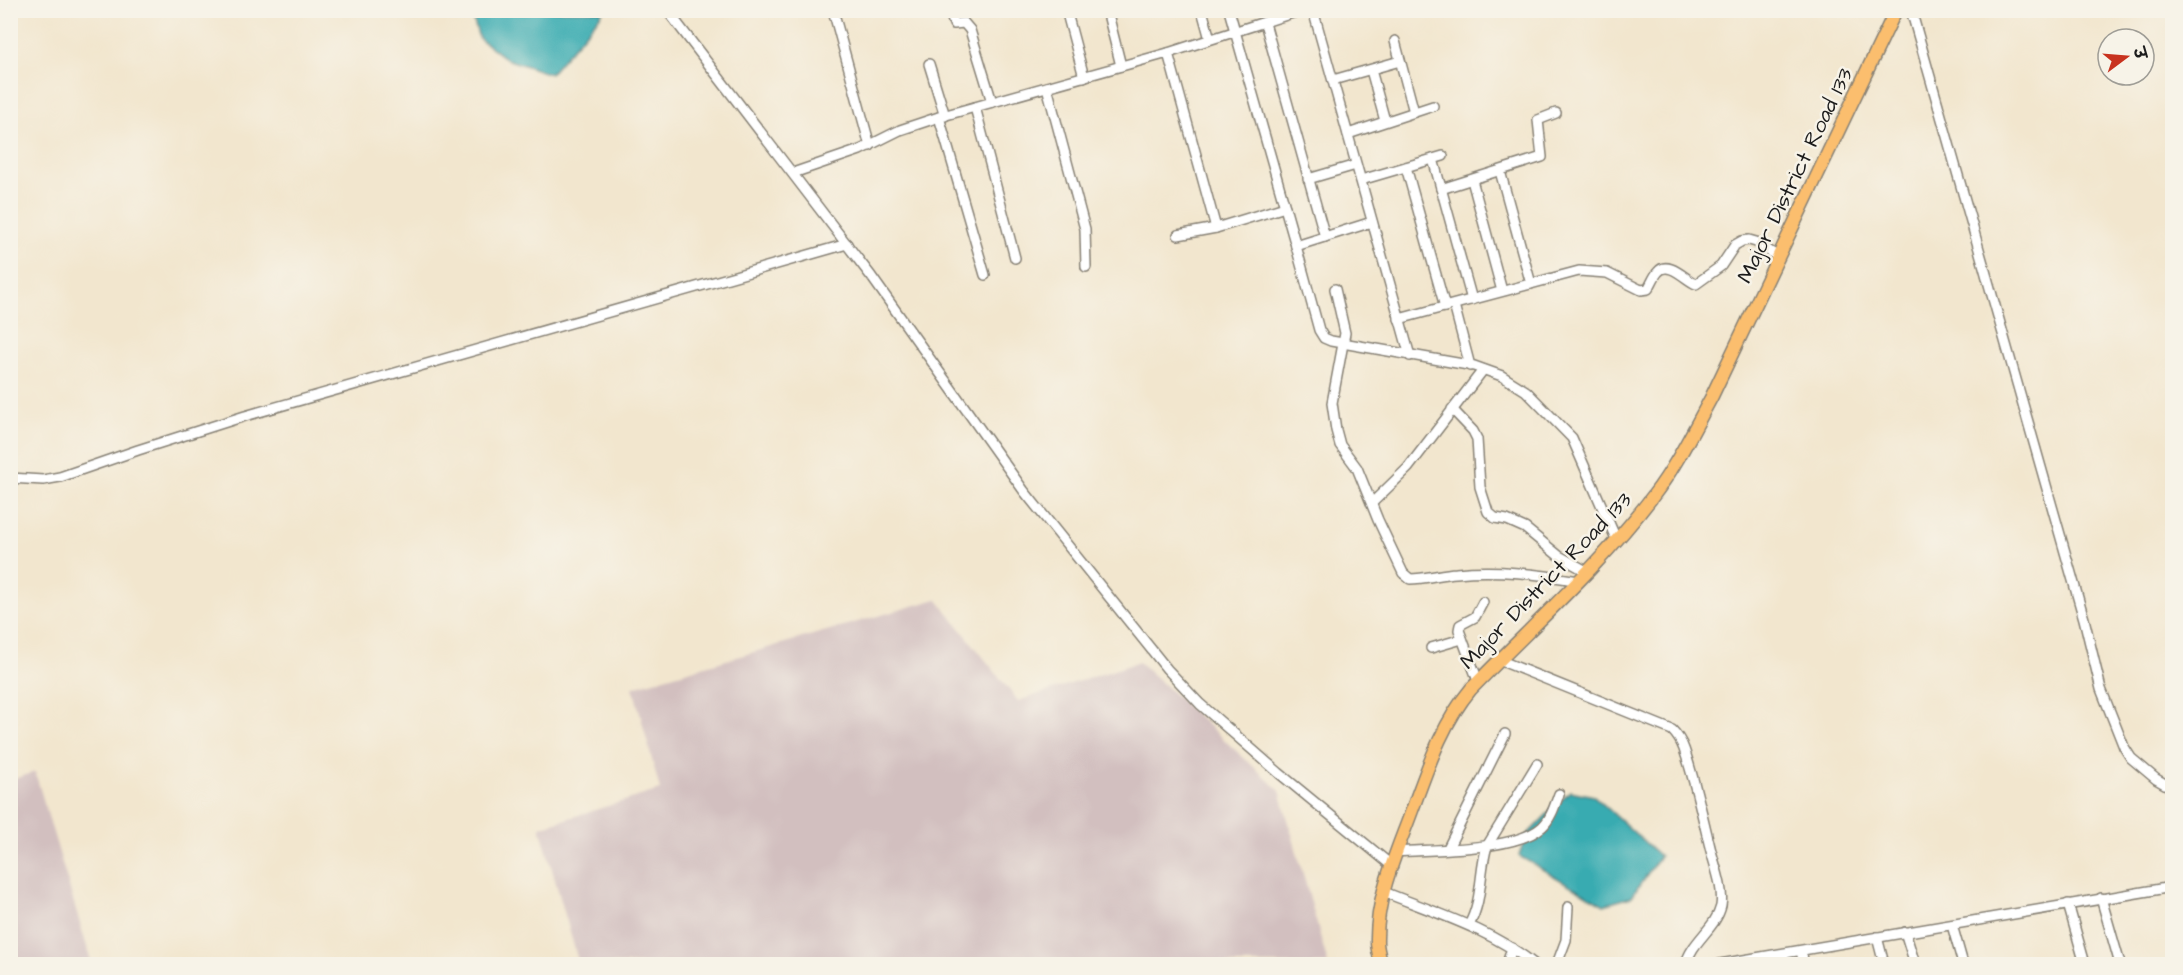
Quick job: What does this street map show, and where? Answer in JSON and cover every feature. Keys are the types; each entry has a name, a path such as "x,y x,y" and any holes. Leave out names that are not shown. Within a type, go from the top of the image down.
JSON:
{"main road":[{"name":"Major District Road 133","path":"1381,964 1377,938 1391,865 1442,734 1464,697 1478,681 1617,541 1655,494 1711,398 1896,10"}],"street":[{"path":"667,10 847,244 1024,491 1167,669 1200,704 1391,865"},
{"path":"833,10 870,146"},
{"path":"949,10 954,24 964,23 970,30 993,102"},
{"path":"1107,10 1121,66"},
{"path":"1202,10 1210,39"},
{"path":"1229,10 1319,330 1324,338 1344,344 1483,369 1502,376 1526,391 1572,438 1617,541"},
{"path":"794,173 870,146 900,130 942,116 1168,53 1302,10"},
{"path":"1313,10 1410,356"},
{"path":"1911,10 2084,619 2101,689 2118,733 2131,758 2156,779 2172,788"},
{"path":"1068,16 1084,77"},
{"path":"1265,22 1325,237"},
{"path":"1395,41 1414,112"},
{"path":"1168,53 1216,228"},
{"path":"1333,80 1400,61"},
{"path":"929,64 985,275"},
{"path":"1371,70 1385,121"},
{"path":"1047,87 1084,229 1086,267"},
{"path":"1348,134 1433,106"},
{"path":"975,107 1016,258"},
{"path":"1442,189 1542,157 1538,120 1556,113"},
{"path":"1361,180 1438,158 1442,189 1472,300"},
{"path":"1308,179 1356,165"},
{"path":"1406,167 1470,366"},
{"path":"1500,171 1531,284"},
{"path":"1472,180 1502,291"},
{"path":"1178,235 1216,228 1286,207"},
{"path":"1296,246 1372,222"},
{"path":"1399,319 1579,271 1607,273 1641,290 1648,289 1658,271 1663,268 1674,270 1689,282 1696,284 1721,266 1735,245 1749,240 1756,242 1778,257"},
{"path":"10,478 43,480 60,477 245,416 847,244"},
{"path":"1335,289 1345,326 1344,344 1332,403 1336,430 1341,444 1357,468 1403,573 1410,579 1456,573 1488,572 1583,576"},
{"path":"1372,503 1408,468 1483,369"},
{"path":"1452,409 1473,431 1477,439 1480,487 1488,512 1495,518 1507,520 1524,528 1583,576"},
{"path":"1478,681 1459,630 1460,625 1475,617 1483,602"},
{"path":"1431,648 1462,639"},
{"path":"1499,660 1672,730 1679,737 1719,882 1721,905 1717,916 1696,943 1686,964"},
{"path":"1448,848 1505,734"},
{"path":"1469,925 1479,901 1483,858 1487,846 1537,764"},
{"path":"1397,852 1487,846 1526,836 1538,831 1544,825 1559,794"},
{"path":"1720,964 2172,887"},
{"path":"1384,892 1469,925 1512,948 1534,964"},
{"path":"2101,898 2120,964"},
{"path":"2068,904 2085,964"},
{"path":"1557,964 1566,940 1568,906"},
{"path":"1952,924 1964,964"},
{"path":"1905,932 1915,964"},
{"path":"1877,937 1884,964"},
{"path":"1507,964 1512,948"},
{"path":"1800,951 1804,964"}],"shaded area":[{"path":"937,599 1018,701 1139,662 1280,791 1328,964 579,964 540,827 660,790 633,687"},
{"path":"35,772 92,964 11,964 11,780"}],"water":[{"path":"475,11 603,11 550,74 506,59 479,38 472,15"},
{"path":"1570,791 1594,796 1660,856 1631,897 1604,905 1519,856 1526,836"}]}
